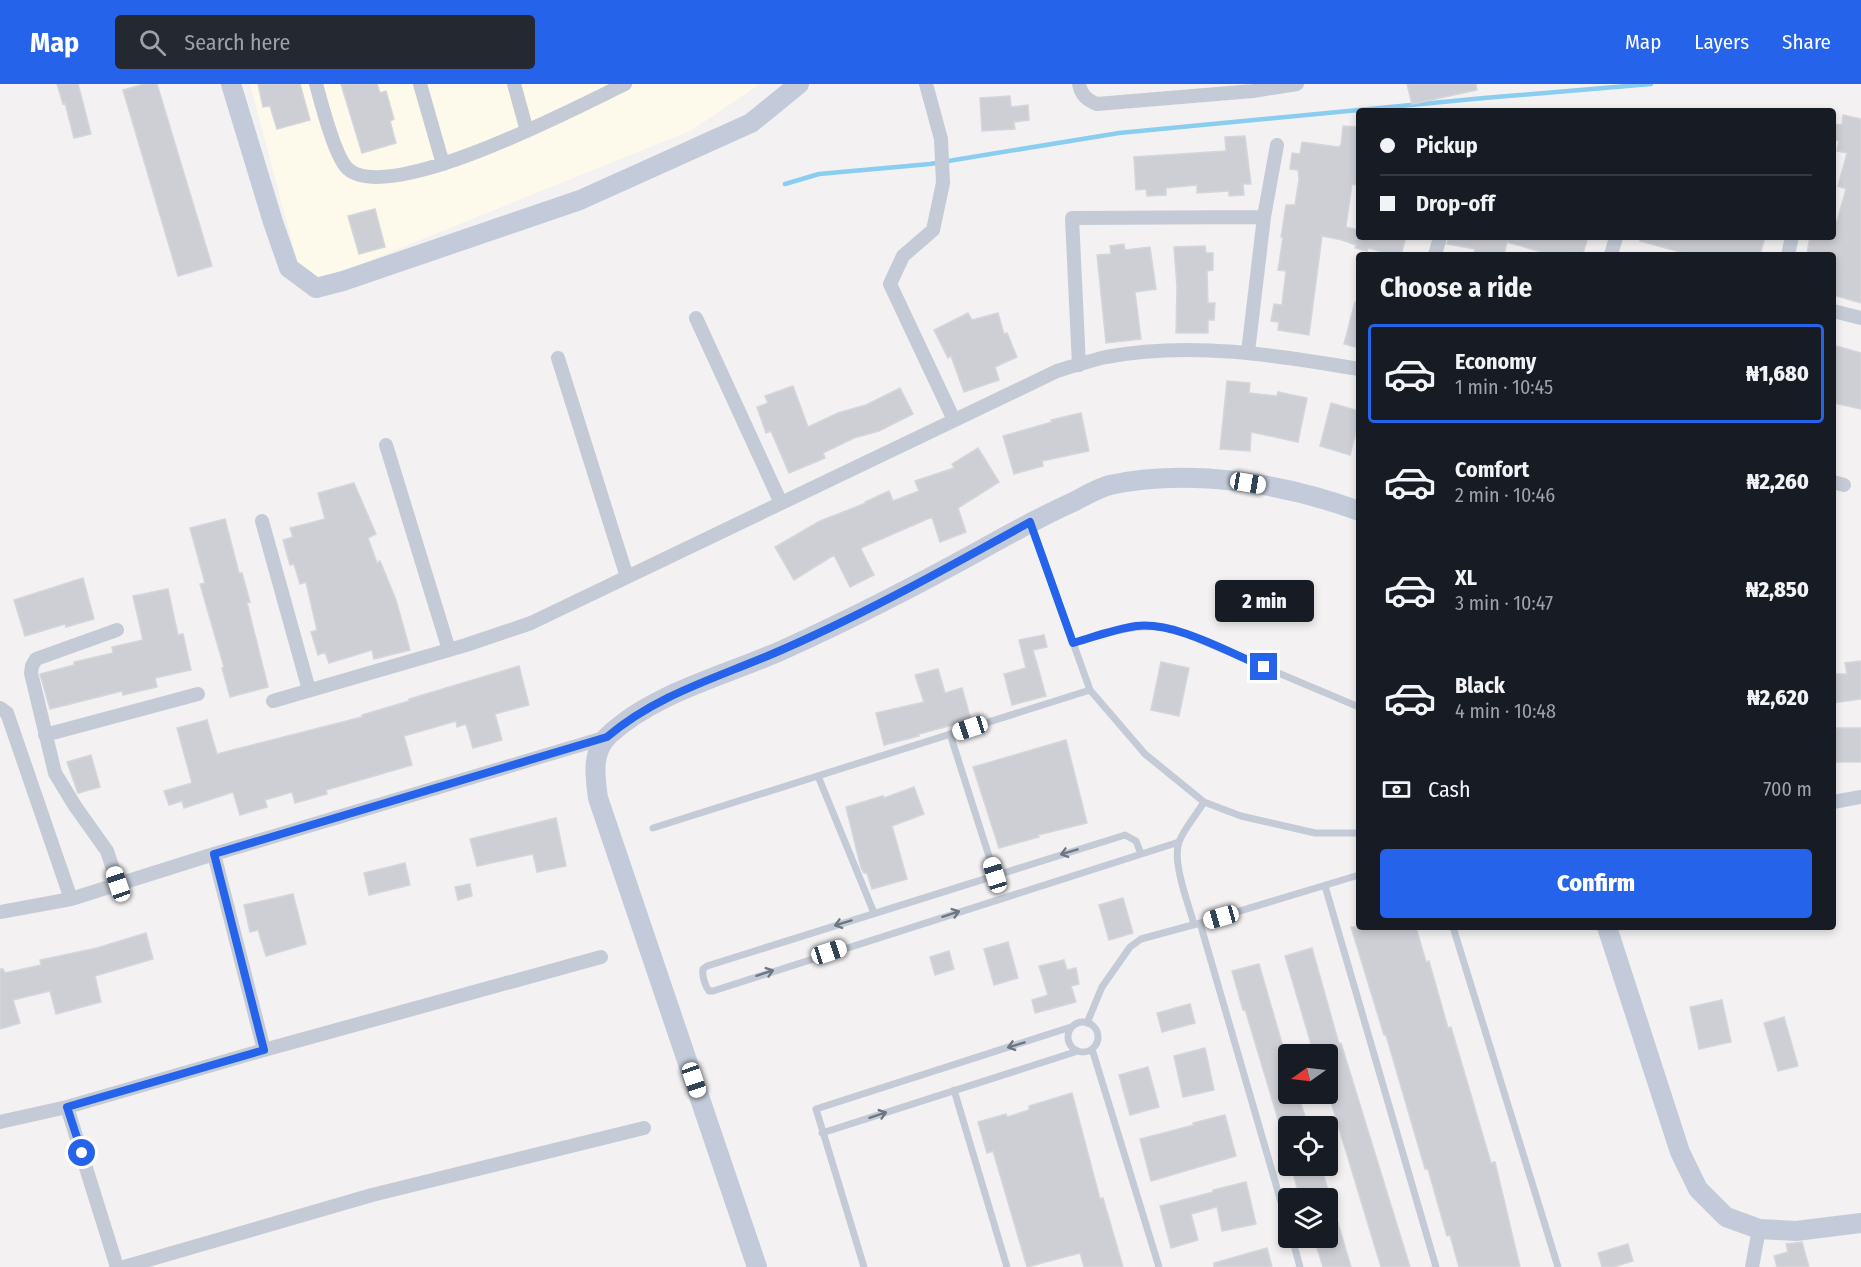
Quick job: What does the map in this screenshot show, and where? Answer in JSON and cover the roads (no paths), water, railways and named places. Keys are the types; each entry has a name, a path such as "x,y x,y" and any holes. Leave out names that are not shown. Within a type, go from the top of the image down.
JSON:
{"street":[{"path":"231,84 289,268 316,288 343,281 580,200 751,123 799,84"},
{"path":"316,84 335,147 348,169 367,177 399,175 443,164 498,144 625,84"},
{"path":"420,84 443,164"},
{"path":"514,84 527,131"},
{"path":"926,84 941,139 943,183 933,230 903,256 890,284 954,420"},
{"path":"1079,84 1080,91 1087,100 1097,104 1253,91 1297,84"},
{"path":"1248,352 1264,217 1276,145"},
{"path":"1078,365 1072,218 1264,217"},
{"path":"1836,312 1861,318"},
{"path":"696,318 781,503"},
{"path":"273,701 449,650 531,623 1057,371 1106,357 1161,351 1216,350 1248,352 1356,369"},
{"path":"558,358 627,577"},
{"path":"386,445 449,650"},
{"path":"757,1267 598,798 594,775 596,755 607,737 627,719 657,702 787,648 952,566 1030,522 1107,486 1146,479 1232,480 1328,500 1356,510"},
{"path":"262,521 309,690"},
{"path":"117,630 36,659 31,673 56,773 75,806 107,851 118,884"},
{"path":"45,735 198,694"},
{"path":"0,708 7,713 71,899"},
{"path":"0,912 71,899 607,737"},
{"path":"1836,801 1861,797"},
{"path":"214,854 264,1050"},
{"path":"1608,930 1680,1152 1698,1189 1726,1217 1759,1229 1796,1231 1859,1227"},
{"path":"0,1122 67,1107 601,957"},
{"path":"67,1107 117,1267"},
{"path":"124,1267 372,1195 644,1128"},
{"path":"1752,1267 1759,1229"}],"lane":[{"path":"1030,522 1090,690 1145,754 1204,802 1241,816 1315,833 1356,832"},
{"path":"1073,643 1134,626 1154,625 1174,629 1356,706"},
{"path":"653,828 1090,690"},
{"path":"950,734 995,875"},
{"path":"818,776 874,913"},
{"path":"1204,802 1179,842 1179,872 1197,923 1278,1193"},
{"path":"1141,854 1137,841 1125,835 730,958 703,969 706,987 709,991 1179,842"},
{"path":"1087,1023 1102,987 1130,947 1141,939 1356,876"},
{"path":"1325,885 1436,1267"},
{"path":"1455,930 1558,1267"},
{"path":"822,1133 954,1090 1078,1052 1086,1052 1092,1048 1097,1036 1094,1028 1087,1023 1076,1024 818,1107 816,1112 822,1133 864,1267"},
{"path":"1071,1027 1068,1041 1070,1046 1078,1052"},
{"path":"1092,1048 1159,1267"},
{"path":"954,1090 1007,1267"},
{"path":"1295,1248 1300,1267"}],"waterway":[{"path":"1380,108 1651,84"},
{"path":"785,184 819,174 930,164 1119,133 1356,110"}]}
